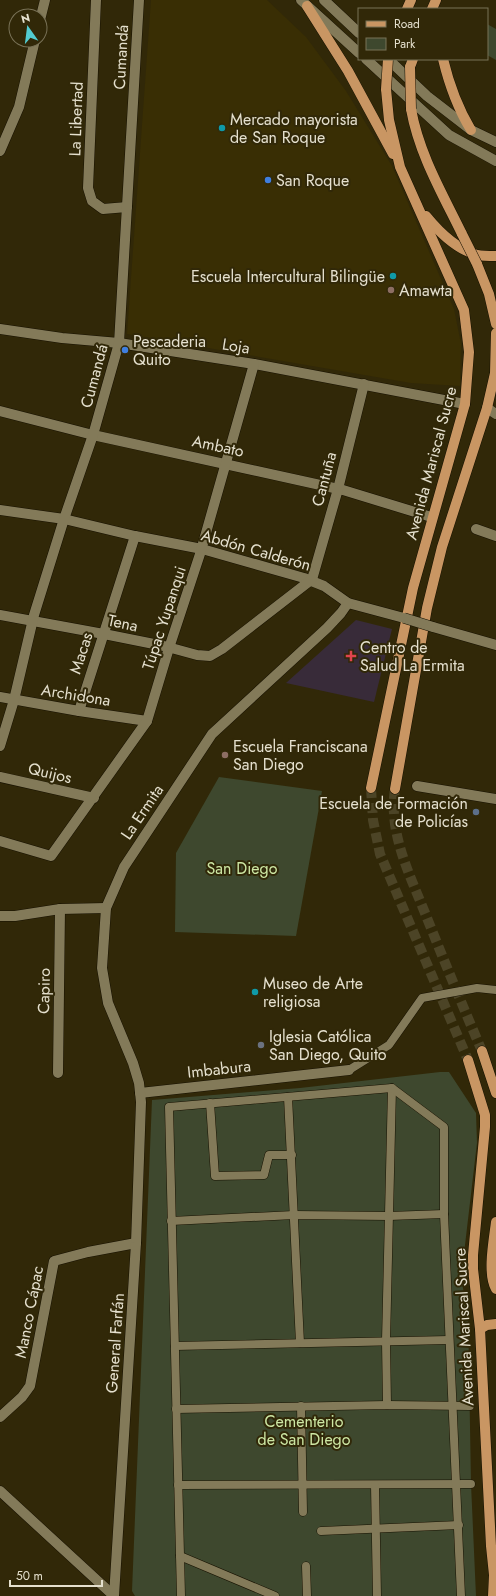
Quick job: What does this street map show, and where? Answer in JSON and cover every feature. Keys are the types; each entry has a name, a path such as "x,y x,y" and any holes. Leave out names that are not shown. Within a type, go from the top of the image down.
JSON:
{"main road":[{"path":"304,3 348,71 400,167"},
{"name":"Avenida Mariscal Sucre","path":"371,788 413,588 465,404 469,352 464,310 400,167 389,120 386,89 388,60"},
{"path":"443,60 450,87 460,113 471,130"},
{"path":"411,63 411,109 414,128 424,158 477,264 489,294 496,324"},
{"path":"418,207 434,226 456,244 477,255 496,256"},
{"name":"Avenida Mariscal Sucre","path":"395,789 427,608 442,547 487,408 495,371 496,333"},
{"path":"482,1051 496,1093"},
{"name":"Avenida Mariscal Sucre","path":"468,1060 485,1115 485,1140 473,1255 473,1269 480,1329 491,1546 494,1575 493,1596"},
{"name":"Avenida Mariscal Sucre","path":"495,1287 492,1263 496,1222"},
{"path":"480,1329 488,1325 496,1324"}],"street":[{"name":"La Libertad","path":"96,0 88,188 92,201 103,209 127,207"},
{"name":"Cumandá","path":"0,746 14,700 33,621 64,520 93,434 119,343 139,0"},
{"path":"324,0 358,32"},
{"path":"304,3 358,52"},
{"path":"0,151 19,107 33,48"},
{"path":"367,60 450,135 496,161"},
{"path":"389,60 427,96 471,130 491,138 496,142"},
{"name":"Loja","path":"0,329 62,338 119,343 254,364 465,404"},
{"name":"Túpac Yupanqui","path":"0,841 51,856 94,798 147,721 169,648 202,549 254,364"},
{"name":"Cantuña","path":"311,580 338,489 364,384"},
{"path":"487,408 496,414"},
{"name":"Ambato","path":"0,411 93,434 338,489 428,516"},
{"name":"Abdón Calderón","path":"0,510 64,520 202,549 311,580 324,586 348,603 496,645"},
{"path":"476,529 496,536"},
{"name":"Macas","path":"79,711 135,536"},
{"name":"Tena","path":"0,615 104,634 197,655 210,656 222,650 311,580"},
{"name":"La Ermita","path":"140,1093 133,1063 108,1003 102,968 106,908 124,867 212,734 327,628 348,603"},
{"name":"Archidona","path":"0,696 14,700 147,721"},
{"name":"Quijos","path":"0,777 94,798"},
{"path":"417,786 496,798"},
{"path":"0,916 15,916 60,909 106,908"},
{"name":"Capiro","path":"58,1073 60,909"},
{"path":"348,1070 389,1045 422,998 477,988 496,990"},
{"name":"Imbabura","path":"140,1093 348,1070"},
{"path":"387,1405 386,1341 392,1088"},
{"path":"181,1596 169,1107 392,1088 444,1127 444,1214 461,1596"},
{"name":"General Farfán","path":"114,1596 136,1243 140,1093"},
{"path":"288,1097 300,1343"},
{"path":"210,1103 215,1176 264,1175 269,1155 292,1155"},
{"path":"171,1221 294,1215 389,1216 444,1214"},
{"name":"Manco Cápac","path":"0,1417 22,1397 30,1386 54,1261 88,1252 136,1243"},
{"path":"174,1346 449,1340"},
{"path":"176,1409 387,1405 470,1406"},
{"path":"301,1406 303,1512"},
{"path":"178,1485 471,1484"},
{"path":"375,1485 377,1596"},
{"path":"0,1491 114,1596"},
{"path":"321,1532 459,1526"},
{"path":"180,1556 275,1596"},
{"path":"306,1566 307,1596"}],"shaded area":[{"name":"San Roque","path":"151,0 267,0 306,37 346,91 392,166 454,309 461,344 460,386 411,383 127,334"},
{"name":"Centro de Salud La Ermita","path":"356,620 392,629 374,702 286,683"}],"green space":[{"path":"488,25 496,29 496,60 488,56"},
{"name":"San Diego","path":"219,777 322,791 296,936 175,932 176,853"},
{"name":"Cementerio de San Diego","path":"449,1072 476,1113 477,1143 461,1279 468,1311 471,1484 476,1596 135,1596 132,1591 152,1100 300,1088"}],"tunnel":[{"path":"371,788 373,820 380,854 468,1060"},
{"path":"395,789 395,822 402,855 482,1051"}],"place":[{"name":"Mercado mayorista de San Roque","path":"222,128"},
{"name":"San Roque","path":"268,180"},
{"name":"Escuela Intercultural Bilingüe","path":"393,276"},
{"name":"Amawta","path":"391,290"},
{"name":"Pescaderia Quito","path":"125,350"},
{"name":"Centro de Salud La Ermita","path":"351,656"},
{"name":"Escuela Franciscana San Diego","path":"225,755"},
{"name":"Escuela de Formación de Policías","path":"476,812"},
{"name":"Museo de Arte religiosa","path":"255,992"},
{"name":"Iglesia Católica San Diego, Quito","path":"261,1045"}]}
